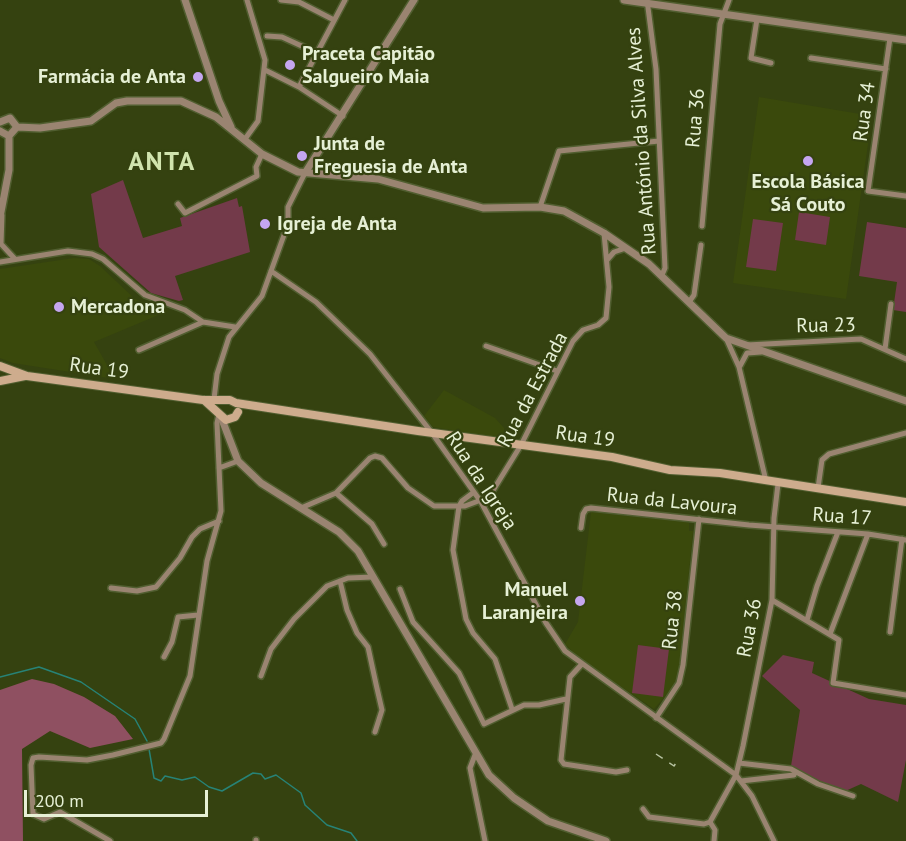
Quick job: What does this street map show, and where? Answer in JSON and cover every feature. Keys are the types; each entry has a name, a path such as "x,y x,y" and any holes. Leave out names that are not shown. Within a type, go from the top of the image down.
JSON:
{"main road":[{"name":"Rua 19","path":"0,366 27,376 203,400 214,399 906,502"},
{"name":"Rua 19","path":"0,381 27,376"},
{"name":"Rua 19","path":"203,400 219,414"},
{"path":"224,401 219,414 232,419 238,412 236,403"},
{"name":"Rua 19","path":"238,412 258,406"}],"street":[{"path":"185,0 220,103 232,129"},
{"path":"245,139 258,121 265,70 263,50 247,0"},
{"path":"281,0 299,2 334,20"},
{"path":"299,87 345,0"},
{"path":"214,399 220,362 229,337 262,296 288,224 288,207 305,173 414,0"},
{"path":"624,0 906,40"},
{"name":"Rua 36","path":"702,226 723,14 729,0"},
{"name":"Rua António da Silva Alves","path":"647,2 656,69 665,268 662,275"},
{"path":"757,19 751,58 771,63"},
{"path":"267,36 282,37 317,53"},
{"name":"Rua 34","path":"890,38 868,191 906,196"},
{"path":"811,58 886,69"},
{"path":"265,70 299,87 343,116"},
{"path":"0,122 10,118 17,127 40,128 91,122 116,104 127,101 176,101 206,111 262,154 305,173 400,183 483,208 540,207 573,214 627,248 662,275 726,338 743,346 906,401"},
{"path":"206,111 216,109 220,103"},
{"path":"216,117 224,111"},
{"path":"14,258 1,244 1,214 9,170 9,136 17,127"},
{"path":"0,131 9,136"},
{"path":"540,207 559,151 659,141"},
{"path":"177,204 185,213 257,176 256,167 262,154"},
{"name":"Rua da Estrada","path":"481,502 496,490 578,335 603,323 606,318 609,287 604,233"},
{"path":"607,261 614,252 617,242"},
{"path":"688,302 694,295 701,245"},
{"path":"614,252 627,248"},
{"path":"0,262 68,251 92,254 103,259 145,295 185,310 203,322 236,327"},
{"name":"Rua da Igreja","path":"271,271 316,302 369,354 432,433 481,502 546,623 565,651 581,665 736,775 752,796 774,841"},
{"path":"885,349 891,304"},
{"path":"139,350 203,322"},
{"path":"726,338 740,367 767,483"},
{"name":"Rua 23","path":"743,346 858,339 906,359"},
{"path":"486,346 557,371"},
{"path":"740,367 747,353 761,352"},
{"path":"219,414 238,461 261,483 339,532 358,551 475,755 489,775 514,798 548,821 606,841"},
{"path":"110,841 60,812 44,819 33,814 33,758 87,759 148,746 164,739 190,676 207,561 221,511 217,423 219,414"},
{"path":"227,432 232,419"},
{"path":"818,488 821,464 829,454 906,433"},
{"path":"301,508 336,493 370,458 375,456 387,462 408,488 428,503 443,508 481,502"},
{"path":"219,468 238,461"},
{"name":"Rua 36","path":"710,822 736,775 772,600 774,518 778,484"},
{"path":"474,492 459,506 453,550 466,619 473,633 495,659 512,709"},
{"path":"336,493 372,524 384,544"},
{"name":"Rua da Lavoura","path":"581,528 583,514 586,509 591,508 775,528"},
{"name":"Rua 38","path":"656,718 679,683 683,665 699,519"},
{"path":"111,588 137,591 156,587 180,558 192,537 200,529 219,521"},
{"name":"Rua 17","path":"775,528 868,534 904,540"},
{"path":"807,620 817,586 838,532"},
{"path":"830,634 868,534"},
{"path":"890,632 904,540"},
{"path":"261,675 271,649 294,619 327,586 340,581 373,577"},
{"path":"340,581 347,610 368,647 382,710 375,732"},
{"path":"400,589 413,622 459,673 481,721 488,724 512,709 566,699"},
{"path":"772,600 839,640 833,683 906,695"},
{"path":"164,657 172,642 178,617 198,615"},
{"path":"581,665 570,677 561,760 564,764 616,772 627,770"},
{"path":"475,755 470,768 485,839 491,841"},
{"path":"739,763 791,769 818,784 853,796"},
{"path":"741,781 794,776"},
{"path":"643,809 649,817 704,824 710,822 715,830 714,841"}],"shaded area":[{"name":"Escola Básica Sá Couto","path":"759,97 872,116 846,299 733,283"},
{"path":"123,180 143,238 182,226 180,218 237,198 239,207 242,206 250,252 175,276 183,300 179,301 151,293 99,247 91,194"},
{"path":"799,212 830,217 826,245 795,240"},
{"path":"753,219 783,223 776,271 746,267"},
{"path":"867,222 906,228 906,312 893,310 897,282 859,276"},
{"path":"74,258 89,259 100,266 135,299 168,311 94,342 115,379 13,363 0,358 0,269"},
{"path":"444,390 495,418 504,428 506,439 433,427 424,416"},
{"path":"591,512 685,522 689,523 689,531 693,531 679,670 675,685 654,709 580,659 565,644 578,622"},
{"path":"638,645 669,649 663,697 632,693"},
{"path":"783,655 814,662 812,673 869,699 906,705 906,760 898,802 861,784 841,793 791,766 800,710 762,676"},
{"path":"32,679 54,684 84,697 115,716 133,739 90,748 50,731 22,749 23,841 0,841 0,690"}],"waterway":[{"path":"0,677 39,667 81,682 135,719 147,741"},
{"path":"149,749 154,778 161,781 165,776 182,780 195,777 209,787 222,791 253,773 261,774 265,779 276,775 301,793 305,805 327,825 351,833 357,841"}],"railway":[{"path":"656,754 674,766 676,763"}],"place":[{"name":"Praceta Capitão Salgueiro Maia","path":"290,65"},
{"name":"Farmácia de Anta","path":"198,77"},
{"name":"Junta de Freguesia de Anta","path":"302,156"},
{"name":"Escola Básica Sá Couto","path":"808,161"},
{"name":"Igreja de Anta","path":"265,224"},
{"name":"Mercadona","path":"59,307"},
{"name":"Manuel Laranjeira","path":"580,601"}],"district":[{"name":"ANTA","path":"162,163"}]}
